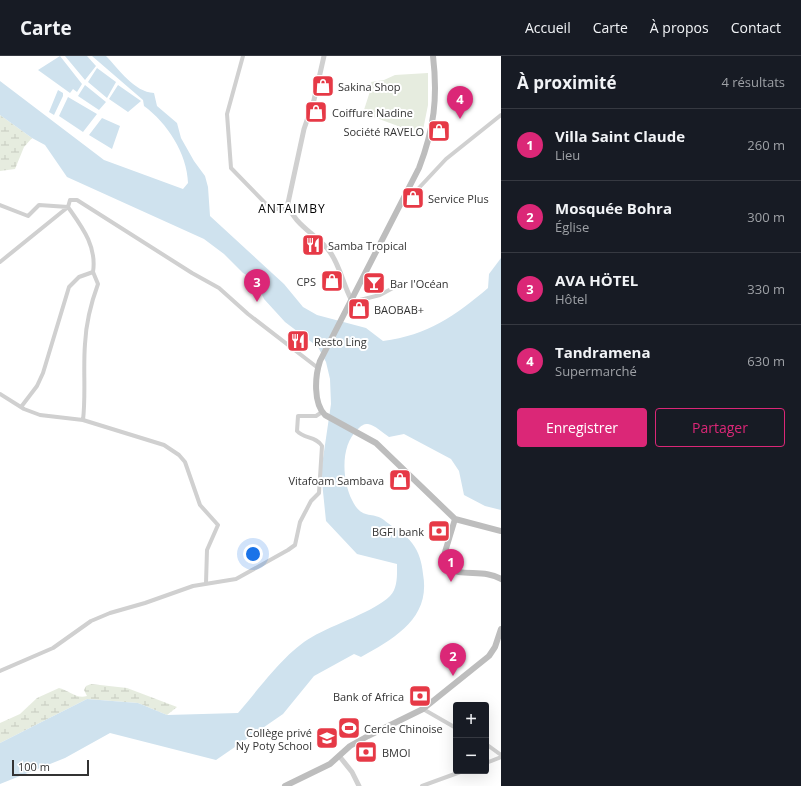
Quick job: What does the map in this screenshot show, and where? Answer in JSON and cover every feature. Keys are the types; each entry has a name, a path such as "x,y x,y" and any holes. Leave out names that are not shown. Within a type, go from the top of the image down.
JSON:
{"main road":[{"path":"433,56 435,74 433,126 419,168 320,361 318,368 317,397 320,410 324,414 376,443 388,452 455,519 465,523 501,531"},
{"path":"455,519 445,552 446,568 457,572 491,575 501,579"},
{"path":"285,786 330,764 340,757 350,746 423,709 439,698 489,656 495,647 501,629"}],"street":[{"path":"243,56 227,114 231,168 267,205 276,209 289,209"},
{"path":"324,56 314,100 304,129 288,198 289,209 297,221 329,251 337,264 344,286 351,299 356,301 380,295 404,282"},
{"path":"403,199 417,190 446,159 501,115"},
{"path":"0,262 68,207 70,200 77,200 192,273 219,288 248,314 318,368"},
{"path":"0,205 28,216 39,205 68,207"},
{"path":"68,207 89,239 94,262 93,272 98,284 89,310 85,344 85,400 83,420"},
{"path":"21,408 37,386 43,373 68,287 79,277 93,272"},
{"path":"0,394 21,408 47,416 83,420 164,446 180,455 185,462 200,505 218,525 207,550 206,583"},
{"path":"0,671 53,648 91,621 110,613 206,583 236,579 271,561 295,545 300,522 311,501 319,492 322,446 316,439 300,435 297,432 298,416 316,416 324,414"},
{"path":"423,709 453,726"},
{"path":"489,746 501,756 489,762"},
{"path":"340,757 352,772 359,786"},
{"path":"422,786 455,774"}],"green space":[{"path":"428,73 428,105 422,135 363,113 372,85 371,82 384,80 395,75"},
{"path":"0,115 32,138 24,147 15,169 0,171"},
{"path":"91,684 127,688 177,707 167,715 138,703 87,699 0,743 0,723 20,714 37,698 59,688 76,696 87,696 84,690 86,686"},
{"name":"Cercle Chinoise","path":"348,717 358,722 349,738 341,733"}],"water":[{"path":"60,56 82,84 77,92 73,89 70,93 38,70"},
{"path":"65,56 87,56 96,66 85,80"},
{"path":"92,56 106,56 133,84 147,92 154,93 157,106 177,123 181,138 194,161 205,176 208,187 210,216 284,284 303,307 317,315 366,328 383,341 414,334 440,323 464,307 488,288 489,274 501,258 501,510 485,506 464,495 459,471 451,459 404,434 389,437 376,427 368,424 362,425 352,436 348,444 344,463 346,483 352,500 360,511 380,517 399,531 410,540 418,554 423,570 424,589 421,603 416,615 408,625 398,634 361,657 354,654 314,676 283,714 216,760 110,733 65,758 0,784 0,743 87,699 138,703 167,715 238,713 282,661 292,652 312,637 364,613 383,602 393,593 396,581 397,564 357,554 326,521 321,472 331,404 330,379 326,362 318,347 285,322 264,299 252,278 243,273 224,254 204,239 67,177 45,145 32,138 0,115 0,81 104,160 183,189 188,183 187,172 180,150 168,130 144,106 143,100"},
{"path":"97,68 116,82 107,98 88,82"},
{"path":"85,85 106,102 99,110 78,96"},
{"path":"118,85 141,101 128,112 109,99"},
{"path":"58,90 63,93 63,96 54,115 49,112"},
{"path":"68,97 97,114 83,132 59,116"},
{"path":"102,118 120,126 112,149 89,135"}],"place":[{"name":"Sakina Shop","path":"323,86"},
{"name":"Coiffure Nadine","path":"316,112"},
{"name":"Tandramena","path":"460,119"},
{"name":"Société RAVELO","path":"439,131"},
{"name":"Service Plus","path":"413,198"},
{"name":"Samba Tropical","path":"313,245"},
{"name":"CPS","path":"332,281"},
{"name":"Bar l'Océan","path":"374,283"},
{"name":"AVA HÖTEL","path":"257,302"},
{"name":"BAOBAB+","path":"359,309"},
{"name":"Resto Ling","path":"298,341"},
{"name":"Vitafoam Sambava","path":"400,480"},
{"name":"BGFI bank","path":"439,531"},
{"name":"Villa Saint Claude","path":"451,582"},
{"name":"Mosquée Bohra","path":"453,676"},
{"name":"Bank of Africa","path":"420,696"},
{"name":"Cercle Chinoise","path":"349,728"},
{"name":"Collège privé Ny Poty School","path":"327,738"},
{"name":"BMOI","path":"366,752"}],"district":[{"name":"ANTAIMBY","path":"292,208"}]}
